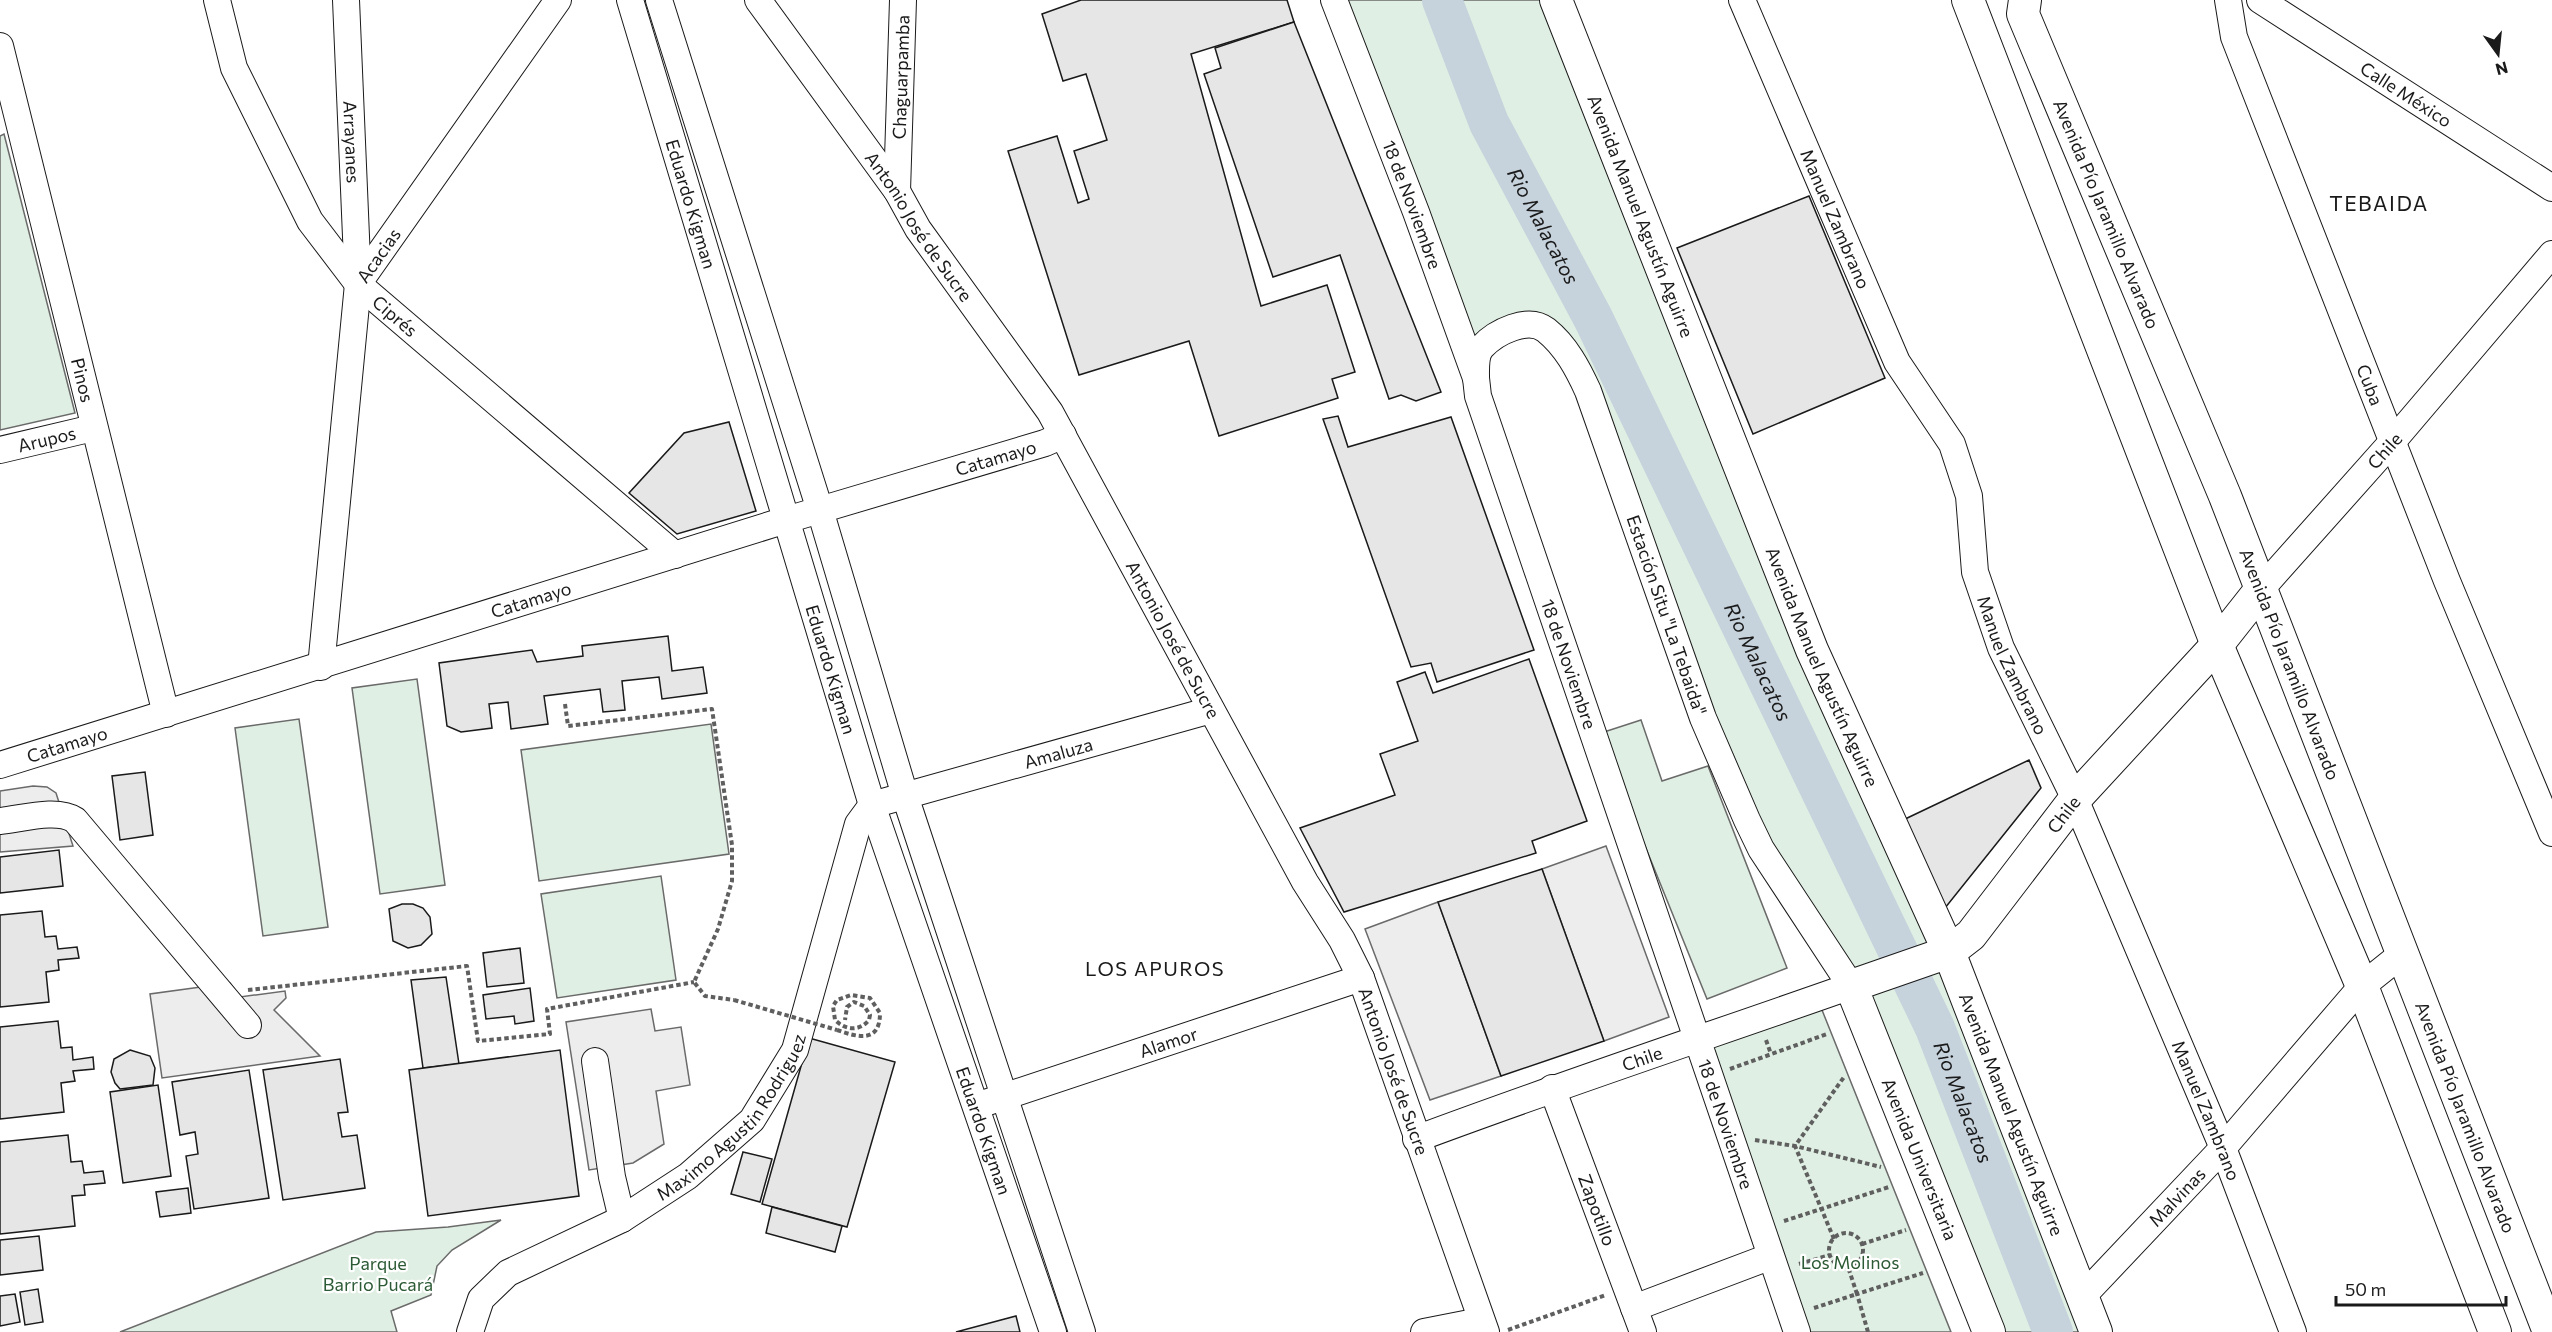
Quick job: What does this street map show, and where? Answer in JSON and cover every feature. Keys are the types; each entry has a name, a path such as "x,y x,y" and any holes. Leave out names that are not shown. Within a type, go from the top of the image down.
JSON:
{"main road":[{"name":"Avenida Manuel Agustín Aguirre","path":"1556,0 1812,650 1942,954 2096,1332"},
{"path":"1968,0 2217,645 2362,986 2495,1332"},
{"name":"Avenida Pío Jaramillo Alvarado","path":"2025,0 2023,14 2226,496 2549,1332"},
{"name":"Chile","path":"1856,984 1942,954 1971,935 2075,799 2217,645 2262,588"},
{"name":"Avenida Universitaria","path":"1856,984 1989,1332"}],"street":[{"name":"Ciprés","path":"217,0 234,68 310,221 358,284 675,555"},
{"name":"Arrayanes","path":"346,0 358,284"},
{"name":"Acacias","path":"321,667 358,284 558,0"},
{"name":"Eduardo Kigman","path":"630,0 873,805 1053,1332"},
{"name":"Eduardo Kigman","path":"659,0 820,510 905,796 1082,1332"},
{"name":"Antonio José de Sucre","path":"758,0 897,191 918,229 1063,435 1305,882 1342,940 1361,978 1416,1139 1489,1328"},
{"name":"Chaguarpamba","path":"897,191 903,0"},
{"name":"18 de Noviembre","path":"1334,0 1412,201 1476,378 1478,396 1698,1040 1769,1257 1797,1332"},
{"name":"Manuel Zambrano","path":"1742,0 1897,362 1952,444 1969,496 1975,572 2001,648 2075,799 2223,1148 2294,1332"},
{"name":"Cuba","path":"2228,0 2234,37 2447,581 2552,833"},
{"name":"Calle México","path":"2260,0 2552,188"},
{"name":"Pinos","path":"0,46 8,116 93,428 166,714"},
{"name":"Chile","path":"2262,588 2393,441 2552,254"},
{"name":"Estación Situ \"La Tebaida\"","path":"1476,378 1476,363 1481,348 1503,331 1524,324 1544,328 1576,364 1588,391 1702,718 1747,820 1761,849 1856,984"},
{"name":"Arupos","path":"0,450 93,428"},
{"name":"Catamayo","path":"0,765 321,667 786,520 1045,443 1063,435"},
{"name":"Amaluza","path":"873,805 1211,710"},
{"name":"Maximo Agustin Rodriguez","path":"470,1332 481,1299 508,1274 622,1219 688,1176 752,1120 795,1050 858,824 873,805"},
{"path":"0,821 54,815 68,816 75,820 248,1025"},
{"name":"Malvinas","path":"2082,1297 2223,1148 2362,986 2402,954"},
{"name":"Alamor","path":"975,1106 1361,978"},
{"name":"Chile","path":"1416,1139 1552,1088 1698,1040 1856,984"},
{"path":"595,1060 612,1177 622,1219"},
{"name":"Zapotillo","path":"1552,1088 1643,1332"},
{"path":"1631,1297 1769,1257"},
{"path":"1424,1332 1489,1328"}],"path":[{"path":"566,704 568,726 712,709 732,845 732,881 718,929 694,982"},
{"path":"221,993 467,966 478,1041 550,1034 547,1009 694,982"},
{"path":"694,982 705,996 734,1000 856,1037 867,1036 877,1028 880,1013 870,998 851,995 837,1000 833,1006 836,1020 853,1029 866,1024 869,1020 870,1015 864,1006 854,1002 847,1007 844,1020"},
{"path":"1727,1071 1827,1034"},
{"path":"1795,1146 1844,1077"},
{"path":"1750,1140 1795,1146 1881,1167"},
{"path":"1795,1146 1834,1239 1830,1255"},
{"path":"1781,1222 1889,1187"},
{"path":"1862,1244 1906,1230"},
{"path":"1834,1239 1850,1234 1862,1244"},
{"path":"1830,1255 1837,1264 1848,1267 1861,1258 1862,1244"},
{"path":"1797,1264 1830,1255"},
{"path":"1848,1267 1868,1332"},
{"path":"1813,1308 1923,1273"},
{"path":"1489,1328 1631,1297"}],"green space":[{"path":"1334,0 1556,0 2096,1332 1989,1332 1851,986 1761,849 1576,364 1524,325 1476,363"},
{"path":"4,134 75,413 0,430 0,136"},
{"path":"417,679 445,885 380,894 352,688"},
{"path":"299,719 328,927 263,936 235,728"},
{"path":"1641,720 1662,781 1708,766 1787,968 1707,999 1624,794 1604,732"},
{"path":"711,724 729,854 539,881 521,750"},
{"path":"661,876 676,980 557,998 541,894"},
{"name":"Los Molinos","path":"1820,1005 1951,1332 1803,1332 1701,1048"},
{"name":"Parque Barrio Pucará","path":"501,1220 452,1250 437,1266 431,1295 391,1311 397,1332 120,1332 376,1232 448,1227"}],"shaded area":[{"path":"33,786 47,787 56,793 73,846 0,852 0,791"},
{"path":"1606,846 1669,1017 1604,1041 1542,869"},
{"path":"1438,902 1501,1076 1430,1100 1365,929"},
{"path":"230,983 240,997 285,991 286,998 274,1010 320,1056 162,1078 150,994"},
{"path":"651,1009 655,1031 681,1027 690,1085 656,1091 664,1144 633,1163 589,1170 566,1022"}],"building":[{"path":"1081,0 1287,0 1294,22 1191,54 1261,306 1327,285 1355,372 1332,379 1338,398 1219,436 1189,341 1079,375 1008,151 1057,136 1078,203 1089,199 1074,151 1107,140 1086,74 1063,81 1042,14"},
{"path":"1294,22 1441,392 1416,401 1401,395 1389,399 1340,255 1273,277 1204,74 1221,68 1215,48"},
{"path":"1809,196 1885,378 1753,434 1677,248"},
{"path":"1338,416 1348,447 1451,417 1534,650 1437,682 1431,663 1411,667 1323,419"},
{"path":"729,422 756,511 677,534 629,493 684,433"},
{"path":"668,636 672,671 703,667 707,693 662,699 659,677 622,681 625,710 603,712 600,689 544,696 548,724 511,729 508,702 489,704 492,728 461,732 447,726 439,663 532,650 537,662 583,656 582,646"},
{"path":"1529,659 1587,821 1532,841 1536,853 1344,912 1300,828 1395,795 1380,754 1418,741 1397,682 1425,672 1433,693"},
{"path":"2029,760 2041,788 1937,918 1901,821"},
{"path":"145,772 153,835 120,840 112,776"},
{"path":"59,850 63,886 0,893 0,857"},
{"path":"1542,869 1604,1041 1501,1076 1438,902"},
{"path":"402,904 413,904 423,908 430,917 432,934 421,945 408,948 393,941 389,909"},
{"path":"42,911 45,937 56,936 58,949 77,947 79,958 58,960 59,970 46,972 49,1002 0,1007 0,915"},
{"path":"520,948 524,983 487,987 483,953"},
{"path":"446,977 459,1064 423,1068 411,980"},
{"path":"530,988 534,1021 515,1024 514,1016 486,1019 483,995"},
{"path":"58,1021 61,1048 72,1047 73,1060 93,1057 94,1069 73,1071 75,1081 61,1083 64,1112 0,1119 0,1027"},
{"path":"809,1038 895,1062 847,1227 762,1204"},
{"path":"130,1050 150,1056 155,1068 153,1085 120,1089 115,1083 111,1072 114,1059"},
{"path":"560,1050 579,1196 428,1216 409,1070"},
{"path":"340,1059 348,1112 338,1113 342,1137 357,1135 365,1188 283,1200 263,1070"},
{"path":"249,1070 269,1198 194,1209 186,1156 198,1154 195,1132 180,1135 172,1082"},
{"path":"158,1085 171,1176 123,1183 110,1092"},
{"path":"68,1135 71,1162 82,1161 84,1173 103,1171 105,1183 84,1185 85,1195 72,1196 75,1226 0,1234 0,1142"},
{"path":"743,1152 772,1159 760,1202 731,1194"},
{"path":"188,1188 191,1213 160,1217 156,1192"},
{"path":"772,1207 842,1226 835,1252 766,1233"},
{"path":"39,1236 43,1270 0,1275 0,1240"},
{"path":"38,1289 43,1322 25,1325 20,1292"},
{"path":"15,1294 20,1322 0,1326 0,1296"},
{"path":"1016,1316 1020,1332 956,1332"}],"waterway":[{"name":"Rio Malacatos","path":"1442,0 1489,123 1593,318 1935,1028 2053,1332"}],"district":[{"name":"TEBAIDA","path":"2379,202"},
{"name":"LOS APUROS","path":"1155,968"}]}
